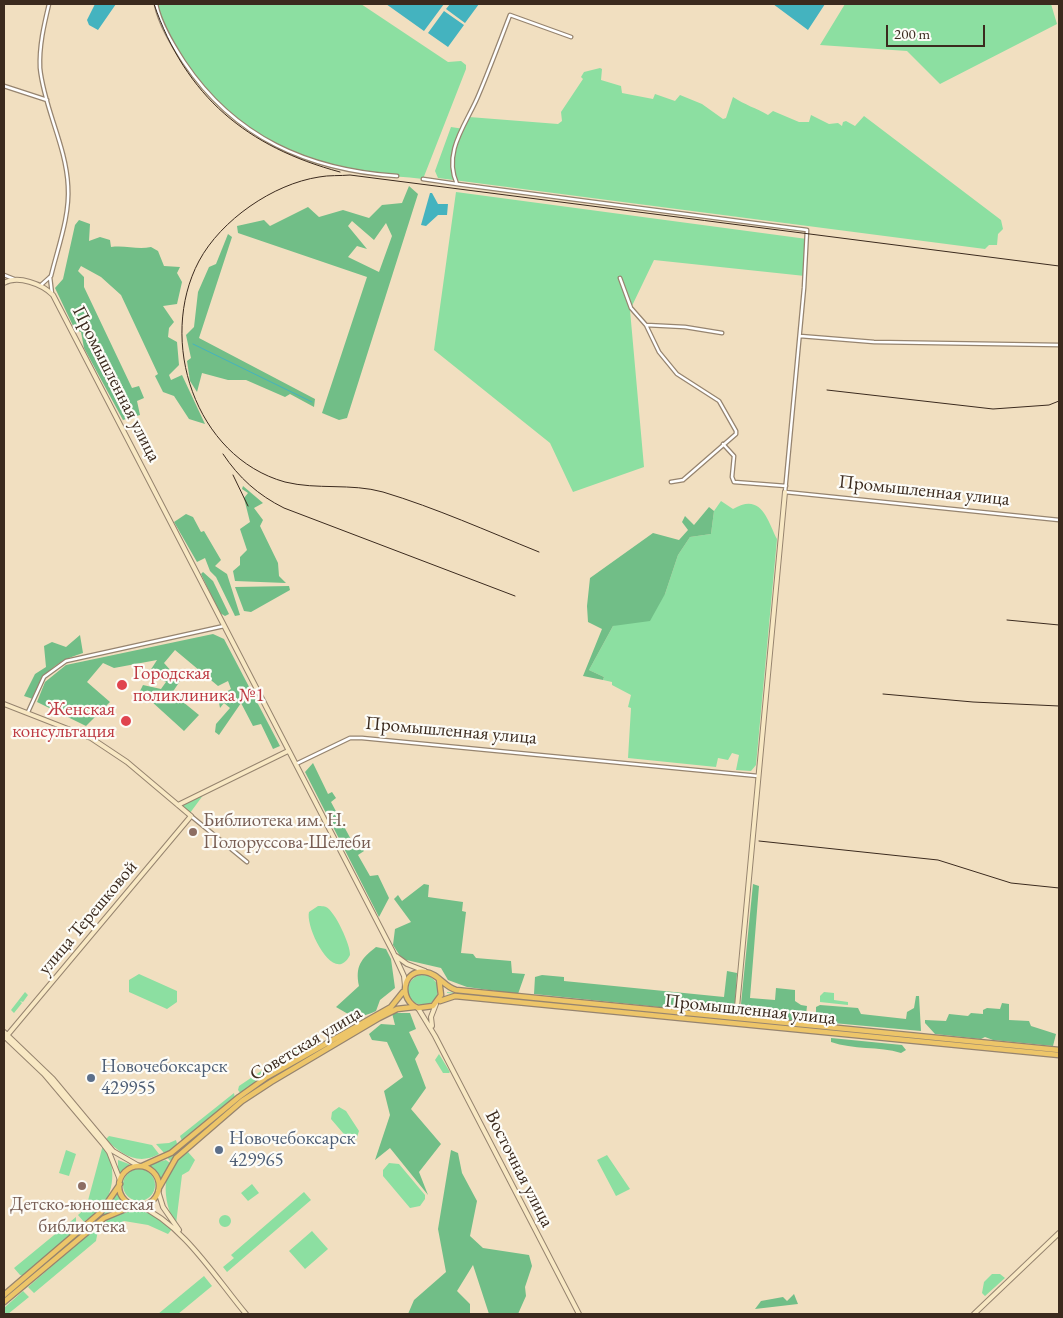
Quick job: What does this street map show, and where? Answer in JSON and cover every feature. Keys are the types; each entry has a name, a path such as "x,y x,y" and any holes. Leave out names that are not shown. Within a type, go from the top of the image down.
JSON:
{"main road":[{"path":"427,972 439,979 442,991 437,1003 426,1009 416,1008 407,1000 404,988 413,974 427,972"},
{"name":"Промышленная улица","path":"439,979 456,990 531,1000 1057,1052"},
{"name":"Советская улица","path":"159,1189 176,1158 242,1101 378,1016 396,1003 404,988"},
{"name":"Промышленная улица","path":"437,1003 455,996 531,1000"},
{"name":"Советская улица","path":"378,1016 401,1008 416,1008"},
{"name":"Промышленная улица","path":"736,1021 747,1019 810,1028"},
{"name":"Советская улица","path":"141,1166 174,1151 244,1093 268,1077 366,1023"},
{"path":"4,1295 101,1212 127,1170 141,1166 156,1174 159,1189 150,1202 104,1218 4,1302"},
{"path":"120,1182 123,1196 137,1205"}],"street":[{"path":"49,4 40,59 47,100 63,154 68,186 67,206 51,276 50,286 53,295"},
{"path":"156,4 179,54 194,77 218,104 254,133 284,150 317,164 339,169 397,176"},
{"path":"423,179 457,184 453,171 457,139 478,96 510,15 571,37"},
{"path":"4,86 47,100"},
{"name":"Промышленная улица","path":"457,184 807,230 800,336 736,1021"},
{"path":"4,275 16,279"},
{"path":"39,286 44,284 51,276"},
{"path":"620,278 631,308 646,325 659,352 677,374 718,401 736,432 683,480 670,482"},
{"path":"4,283 16,279"},
{"name":"Промышленная улица","path":"16,279 39,286 53,295 393,952 404,976 404,988"},
{"path":"646,325 685,326 722,333"},
{"path":"800,336 874,342 1059,345"},
{"path":"724,444 734,456 732,478 734,482 786,486"},
{"name":"Промышленная улица","path":"785,492 1059,520"},
{"path":"28,712 44,677 66,661 224,626"},
{"path":"4,704 91,738 127,762 247,862"},
{"name":"Промышленная улица","path":"295,764 350,738 362,738 759,776"},
{"path":"178,805 288,751"},
{"name":"улица Терешковой","path":"5,1035 191,816"},
{"name":"Промышленная улица","path":"393,952 401,961 427,972"},
{"name":"Восточная улица","path":"435,1036 431,1017 437,1003"},
{"name":"Восточная улица","path":"416,1008 435,1036 579,1314"},
{"path":"737,1009 740,1015 747,1019"},
{"path":"5,1035 53,1080 114,1151 141,1166"},
{"path":"18,1046 109,1152 120,1182"},
{"path":"159,1189 168,1215 248,1314"},
{"path":"137,1205 161,1216 176,1229 248,1314"},
{"path":"974,1314 1059,1232"}],"green space":[{"path":"156,4 361,4 448,62 461,61 466,65 466,69 423,179 356,172 317,164 289,153 263,139 240,122 199,81 168,31"},
{"path":"845,4 1051,4 1057,24 940,84 907,51 820,45"},
{"path":"602,69 601,80 621,86 622,93 653,99 655,94 675,101 680,95 702,104 723,119 726,118 733,97 768,115 773,111 799,122 809,122 811,115 829,124 838,123 842,126 843,122 846,121 855,126 864,116 1001,220 1003,229 998,234 997,245 989,245 985,249 438,178 435,171 451,127 464,129 469,117 558,124 562,121 561,112 583,79 581,77 584,72"},
{"path":"409,186 418,194 347,418 339,420 322,413 367,277 238,233 237,226 264,220 270,226 308,207 319,217 343,210 369,218 382,205 402,203","holes":["352,221 374,240 386,223 392,236 379,272 348,257 357,246 367,249 348,226"]},
{"path":"456,192 807,239 805,276 654,260 630,310 644,467 573,492 550,443 434,350"},
{"path":"79,220 90,224 89,241 100,237 110,240 111,247 151,247 158,251 164,266 180,267 177,273 182,282 177,304 163,306 174,322 169,328 168,337 177,342 179,365 169,375 171,380 182,375 205,424 189,419 174,396 163,392 155,376 158,374 121,295 101,277 81,266 78,271 84,277 84,287 132,388 139,386 144,398 137,401 140,415 123,420 84,348 81,332 75,330 55,288 63,279 75,225"},
{"path":"228,234 232,237 199,338 315,399 314,407 290,394 285,397 246,380 228,380 202,373 197,392 190,381 187,361 191,358 186,335 194,327 198,292 209,267 216,264"},
{"path":"243,486 263,503 254,508 263,520 260,526 278,563 279,576 286,583 235,581 233,571 240,565 240,557 247,550 240,529 250,522 244,498 248,493 242,489"},
{"path":"721,501 733,509 750,504 757,506 766,516 777,539 756,765 751,771 736,770 739,755 732,753 728,760 718,758 716,767 628,758 631,708 628,707 631,695 612,685 612,682 603,680 604,677 589,670 613,626 665,594 678,555 690,537 711,534 714,511"},
{"path":"709,507 714,511 711,534 690,537 678,555 665,594 650,621 613,626 589,670 604,677 603,680 583,676 602,629 588,622 587,606 590,578 653,533 679,540 688,530 682,522 685,516 694,525"},
{"path":"186,514 193,517 201,532 204,531 221,560 215,566 227,574 240,615 235,616 216,577 210,571 205,558 197,562 174,522"},
{"path":"203,572 213,581 229,614 225,616 220,613 201,574"},
{"path":"289,586 290,590 251,612 244,611 235,587"},
{"path":"213,634 224,639 280,746 273,749 261,724 253,726 241,703 219,735 215,732 216,724 230,708 224,703 220,708 218,697 231,689 228,681 218,686 175,650 164,663 180,681 172,693 199,715 184,731 140,691 143,685 161,689 166,682 148,674 157,660 114,668 103,663 87,682 110,702 86,726 37,702 45,682 66,665"},
{"path":"80,635 83,653 57,664 51,669 41,682 33,699 24,696 35,674 46,667 44,646 52,642 66,647"},
{"path":"313,763 328,794 332,792 336,798 331,802 355,847 360,845 364,851 358,855 370,876 378,875 389,898 379,917 305,772"},
{"path":"204,794 190,813 181,805"},
{"path":"424,884 429,885 428,897 463,902 462,911 466,912 461,953 473,954 476,958 511,961 512,973 525,974 518,994 467,987 448,980 441,968 402,959 393,945 395,929 411,922 394,899 398,895 402,901"},
{"path":"753,884 759,886 750,998 775,1000 776,988 795,990 795,1001 807,1006 806,1015 799,1022 753,1016 746,1012 741,1004"},
{"path":"318,906 330,910 342,929 350,951 350,955 343,963 336,964 329,959 322,951 311,930 309,912"},
{"path":"376,947 386,949 391,959 395,988 380,1000 376,1011 365,1015 356,1016 336,1007 359,986 358,973 360,964 366,955"},
{"path":"727,971 737,973 735,1004 726,1014 534,994 535,977 542,975 564,977 564,981 724,997"},
{"path":"139,974 177,991 177,1002 167,1009 129,992 129,980"},
{"path":"423,975 429,976 437,984 437,996 429,1004 423,1005 417,1004 409,996 408,990 409,984 417,976"},
{"path":"25,992 28,995 23,1002 20,1001 22,1003 14,1013 11,1010"},
{"path":"824,992 834,993 834,1000 848,1002 848,1005 820,1002 820,996"},
{"path":"447,993 527,1000 527,1001"},
{"path":"916,996 919,996 921,1031 822,1022 816,1019 816,1007 820,1005 858,1008 861,1014 906,1019 907,1012 914,1008"},
{"path":"534,1000 657,1012 534,1002"},
{"path":"1002,1003 1009,1004 1009,1020 1029,1021 1031,1026 1056,1034 1053,1046 993,1040 985,1037 981,1039 935,1034 925,1023 925,1020 946,1021 949,1014 968,1016 971,1013 983,1014 983,1010 987,1008 1000,1009"},
{"path":"392,1013 410,1013 416,1029 409,1032 419,1053 415,1059 426,1088 411,1109 441,1144 419,1172 428,1195 390,1148 375,1160 390,1115 384,1091 403,1077 387,1042 372,1040 369,1034 381,1024 395,1025"},
{"path":"817,1029 919,1038 919,1040"},
{"path":"831,1038 902,1045 906,1050 901,1053 884,1049 848,1046 831,1042"},
{"path":"314,1040 308,1052 241,1094 238,1090 239,1086 276,1061"},
{"path":"332,1044 243,1097 269,1079"},
{"path":"439,1054 449,1073 443,1073 435,1060"},
{"path":"234,1093 235,1099 182,1141 180,1136"},
{"path":"238,1100 240,1102 170,1161 167,1157"},
{"path":"339,1107 346,1111 359,1131 356,1140 349,1140 331,1119 332,1112"},
{"path":"109,1136 152,1145 159,1154 144,1159 130,1157 123,1154 106,1139"},
{"path":"176,1140 178,1147 165,1154 156,1144 169,1143"},
{"path":"103,1145 111,1161 111,1187 99,1211 84,1222 78,1215 86,1208"},
{"path":"66,1150 76,1154 69,1176 59,1173"},
{"path":"451,1150 458,1153 462,1173 477,1201 470,1236 483,1248 529,1255 532,1266 525,1287 526,1296 518,1314 489,1314 473,1265 457,1291 470,1304 470,1314 408,1314 414,1300 446,1272 438,1229"},
{"path":"188,1152 195,1160 189,1171 182,1175 176,1224 168,1205 166,1184 172,1164"},
{"path":"607,1155 630,1189 616,1196 597,1160"},
{"path":"118,1160 129,1164 129,1167 122,1172 118,1172"},
{"path":"166,1160 170,1163 162,1179 150,1167 151,1164"},
{"path":"389,1163 399,1164 425,1195 425,1199 420,1206 410,1208 383,1176 383,1170"},
{"path":"139,1169 145,1170 150,1174 154,1179 154,1191 150,1196 145,1200 139,1201 133,1200 128,1196 124,1191 123,1185 124,1179 128,1174 133,1170"},
{"path":"252,1184 259,1193 248,1201 241,1193"},
{"path":"304,1192 311,1200 227,1272 223,1267 234,1258 231,1255"},
{"path":"117,1193 127,1206 102,1217 39,1268 102,1215"},
{"path":"138,1211 151,1213 172,1229 168,1234 148,1225 124,1221 104,1232 106,1220 121,1213"},
{"path":"223,1215 227,1215 231,1221 227,1227 223,1227 219,1223 219,1219"},
{"path":"76,1217 76,1231 24,1276 20,1275 14,1268"},
{"path":"99,1225 96,1241 34,1293 28,1287"},
{"path":"312,1231 328,1249 305,1269 289,1251"},
{"path":"992,1274 1000,1274 1005,1278 985,1296 982,1293 984,1282"},
{"path":"204,1276 212,1286 178,1314 158,1314"},
{"path":"23,1291 29,1297 8,1314 4,1314 4,1308"},
{"path":"794,1294 798,1304 755,1309 761,1301 783,1297 787,1301"}],"water":[{"path":"95,4 116,4 98,30 89,25 87,20"},
{"path":"386,4 444,4 424,31"},
{"path":"450,4 479,4 465,23 446,9"},
{"path":"773,4 825,4 808,30"},
{"path":"444,11 464,25 448,47 428,33"},
{"path":"430,193 432,193 438,204 448,204 447,215 438,215 426,226 421,225"}],"waterway":[{"path":"193,344 312,402"}],"railway":[{"path":"154,4 167,37 183,66 202,91 224,114 276,148 340,172"},
{"path":"539,552 442,512 383,492 371,489 309,486 285,482 254,469 228,448 207,422 192,392 184,359 182,325 187,292 199,261 209,246 235,218 250,206 284,187 319,177 350,175 1059,266"},
{"path":"827,390 993,409 1049,405 1059,401"},
{"path":"223,454 250,485 284,508 515,596"},
{"path":"233,475 248,506"},
{"path":"1007,620 1059,625"},
{"path":"883,694 973,702 1059,706"},
{"path":"759,841 938,860 1011,883 1059,888"}],"place":[{"name":"Городская поликлиника №1","path":"122,685"},
{"name":"Женская консультация","path":"126,721"},
{"name":"Библиотека им. Н. Полоруссова-Шелеби","path":"193,832"},
{"name":"Новочебоксарск 429955","path":"91,1078"},
{"name":"Новочебоксарск 429965","path":"219,1150"},
{"name":"Детско-юношеская библиотека","path":"82,1186"}]}
